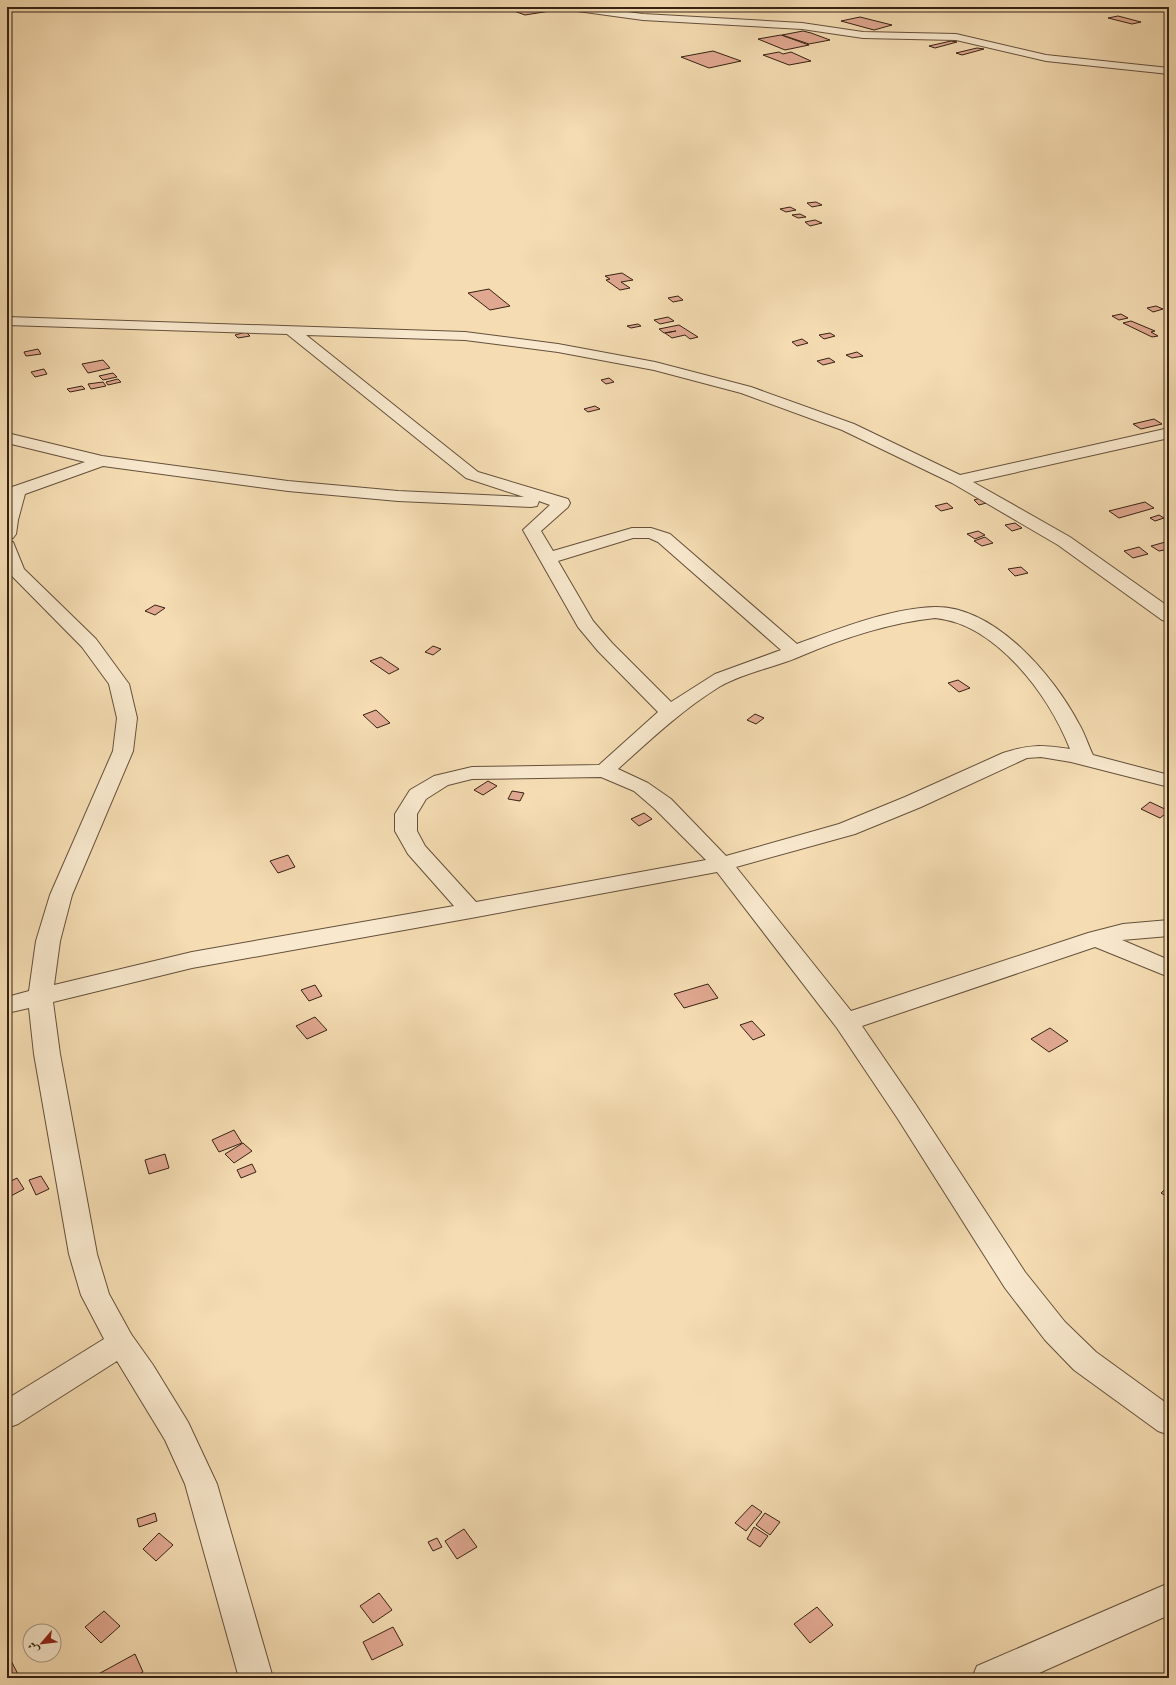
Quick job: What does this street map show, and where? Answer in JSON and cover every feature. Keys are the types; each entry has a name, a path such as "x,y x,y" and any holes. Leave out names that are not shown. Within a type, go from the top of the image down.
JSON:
{"street":[{"path":"570,7 643,17 794,25 863,36 956,37 1053,59 1169,72"},
{"path":"7,322 465,336 558,348 655,366 746,390 848,427 958,480 1064,541 1169,616"},
{"path":"291,330 472,475 562,503"},
{"path":"958,480 1169,433"},
{"path":"7,438 102,461 288,486 398,496 562,503"},
{"path":"1133,442 1169,446"},
{"path":"7,534 12,491 102,461"},
{"path":"562,503 532,530 585,623 605,647 669,712"},
{"path":"548,558 632,533 650,533 664,538 795,652"},
{"path":"7,546 16,571 89,643 118,684 127,718 123,751 61,895 48,940 40,996 47,1054 83,1254 95,1295 121,1343 142,1374 177,1432 201,1484 256,1678"},
{"path":"604,771 669,712 716,682 795,652 881,623 924,613 950,614 974,622 998,638 1020,657 1042,683 1067,721 1084,759"},
{"path":"7,1005 192,960 722,864 847,829 913,802 1010,757 1025,752 1041,751 1084,759 1169,781"},
{"path":"471,910 416,850 406,831 406,814 418,795 441,780 472,773 604,771 641,787 663,804 722,864 846,1022 911,1118 1015,1280 1055,1331 1085,1361 1169,1422"},
{"path":"846,1022 1096,938 1123,932 1169,928"},
{"path":"1096,938 1169,969"},
{"path":"7,1415 121,1343"},
{"path":"989,1678 1169,1599"}],"building":[{"path":"503,7 540,7 550,11 525,15"},
{"path":"1118,16 1141,22 1132,24 1108,18"},
{"path":"860,17 892,25 874,30 841,21"},
{"path":"803,31 830,40 809,44 782,35"},
{"path":"781,35 809,45 785,50 758,39"},
{"path":"951,41 957,42 935,48 929,46"},
{"path":"977,48 984,49 962,55 956,53"},
{"path":"713,51 741,61 709,68 681,57"},
{"path":"779,52 783,54 791,52 811,61 789,65 763,55"},
{"path":"816,202 822,205 812,207 807,203"},
{"path":"790,207 796,210 786,212 780,209"},
{"path":"800,214 806,217 798,218 792,215"},
{"path":"815,220 822,223 810,226 805,222"},
{"path":"622,273 633,280 621,282 630,288 620,290 606,280 610,279 605,276"},
{"path":"489,289 510,306 490,310 468,293"},
{"path":"678,296 683,300 673,302 668,298"},
{"path":"1156,306 1163,309 1153,312 1147,308"},
{"path":"1121,314 1128,318 1119,320 1112,316"},
{"path":"668,317 674,321 660,324 654,320"},
{"path":"1131,321 1155,331 1151,332 1158,336 1152,337 1123,323"},
{"path":"638,324 641,326 631,328 627,326"},
{"path":"679,325 698,337 690,339 685,335 672,338 665,333 676,331 664,333 659,329"},
{"path":"246,332 250,336 238,338 235,335"},
{"path":"830,333 835,336 824,339 819,335"},
{"path":"802,339 808,343 797,346 792,342"},
{"path":"38,349 41,354 26,356 24,352"},
{"path":"857,352 863,356 852,358 846,355"},
{"path":"829,358 835,362 823,365 817,361"},
{"path":"103,360 110,368 88,373 82,364"},
{"path":"44,369 47,374 35,377 31,372"},
{"path":"113,373 117,377 103,380 99,376"},
{"path":"609,378 614,382 606,384 601,380"},
{"path":"118,379 121,382 108,385 106,382"},
{"path":"103,382 106,386 91,389 88,384"},
{"path":"82,386 85,389 70,392 67,389"},
{"path":"595,406 600,409 588,412 584,409"},
{"path":"1154,419 1162,424 1141,429 1133,424"},
{"path":"984,497 990,502 979,505 974,500"},
{"path":"1145,502 1154,508 1119,518 1109,511"},
{"path":"947,503 953,508 941,511 935,506"},
{"path":"1159,515 1164,518 1155,521 1150,518"},
{"path":"1015,523 1022,528 1012,531 1005,525"},
{"path":"978,531 985,535 975,539 967,534"},
{"path":"985,537 993,543 982,546 974,541"},
{"path":"1169,541 1169,549 1159,551 1151,546"},
{"path":"1139,547 1148,554 1133,558 1124,551"},
{"path":"1021,567 1028,573 1015,576 1008,569"},
{"path":"155,605 165,608 155,615 145,611"},
{"path":"433,646 441,649 433,655 425,652"},
{"path":"381,657 399,669 389,674 370,661"},
{"path":"958,680 970,688 959,692 948,683"},
{"path":"376,710 390,723 377,728 363,715"},
{"path":"755,714 764,718 756,724 747,720"},
{"path":"488,781 497,786 483,795 474,790"},
{"path":"512,791 524,793 520,801 508,799"},
{"path":"1150,802 1169,811 1160,818 1141,809"},
{"path":"644,813 652,819 639,826 631,819"},
{"path":"288,855 295,867 278,873 270,861"},
{"path":"708,984 718,998 684,1008 674,994"},
{"path":"315,985 322,996 309,1001 301,990"},
{"path":"315,1017 327,1030 307,1039 296,1026"},
{"path":"752,1021 765,1035 753,1040 740,1025"},
{"path":"1050,1028 1068,1041 1049,1052 1031,1039"},
{"path":"234,1130 242,1143 219,1152 212,1140"},
{"path":"243,1143 252,1151 234,1163 225,1154"},
{"path":"165,1154 169,1168 149,1174 145,1160"},
{"path":"252,1164 256,1172 241,1178 237,1170"},
{"path":"41,1176 49,1189 36,1195 29,1180"},
{"path":"17,1178 24,1189 7,1198 7,1183"},
{"path":"1169,1186 1169,1198 1161,1193"},
{"path":"752,1505 762,1512 746,1531 735,1523"},
{"path":"155,1513 157,1521 139,1527 137,1519"},
{"path":"765,1513 780,1522 770,1535 756,1525"},
{"path":"754,1527 768,1536 760,1547 747,1539"},
{"path":"464,1529 477,1547 457,1559 445,1541"},
{"path":"159,1533 173,1545 156,1561 143,1549"},
{"path":"437,1538 442,1547 433,1551 428,1542"},
{"path":"379,1593 392,1610 373,1623 360,1606"},
{"path":"817,1607 833,1625 810,1643 794,1624"},
{"path":"104,1611 120,1626 101,1643 85,1627"},
{"path":"393,1627 403,1645 372,1660 363,1642"},
{"path":"135,1654 143,1672 132,1678 91,1678"},
{"path":"9,1657 19,1676 15,1678 7,1678 7,1658"}]}
